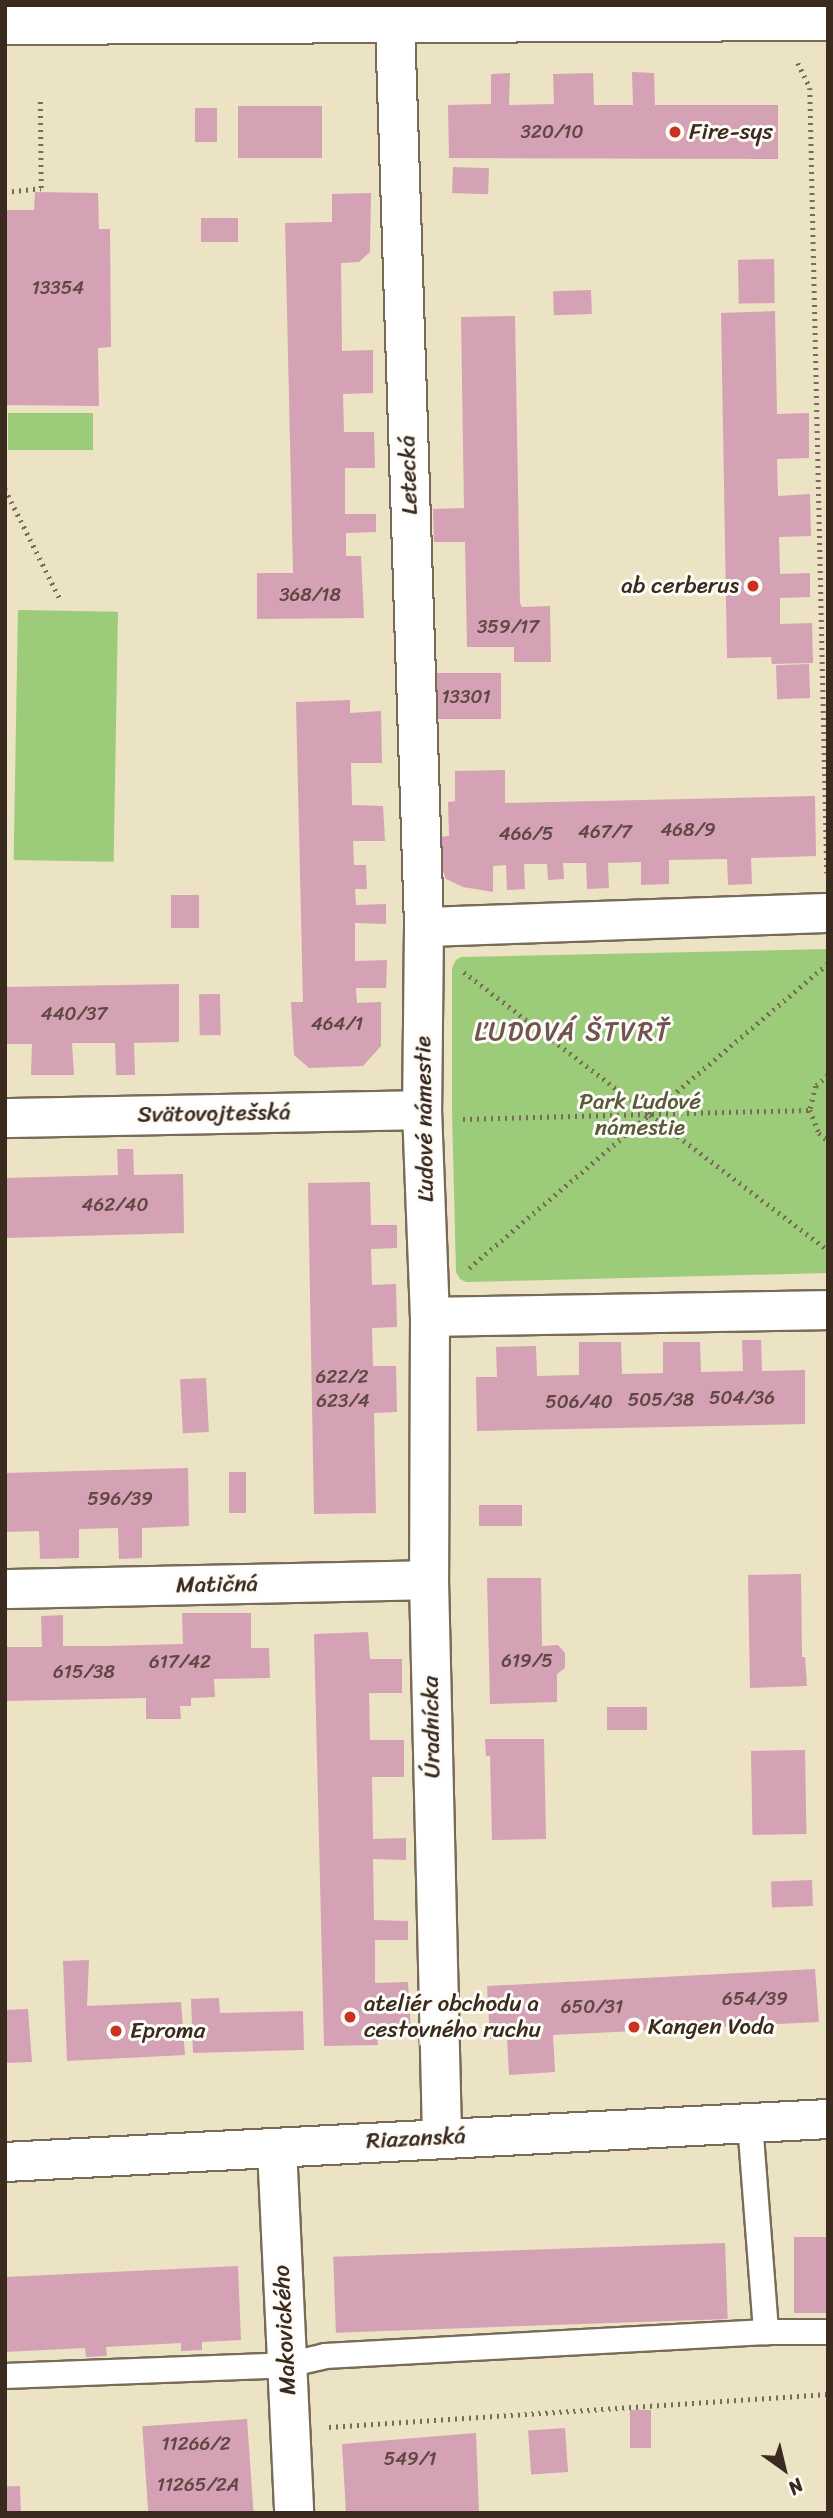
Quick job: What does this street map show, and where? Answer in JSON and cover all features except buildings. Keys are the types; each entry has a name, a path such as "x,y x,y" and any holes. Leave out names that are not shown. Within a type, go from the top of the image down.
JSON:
{"street":[{"path":"5,26 828,21"},
{"name":"Letecká","path":"395,23 425,928"},
{"path":"425,928 828,912"},
{"name":"Ľudové námestie","path":"425,928 422,1110 430,1317"},
{"name":"Svätovojtešská","path":"5,1118 422,1110"},
{"path":"430,1317 828,1310"},
{"name":"Úradnícka","path":"430,1317 429,1580 442,2137"},
{"name":"Matičná","path":"5,1589 429,1580"},
{"name":"Riazanská","path":"5,2162 442,2137 828,2119"},
{"name":"Makovického","path":"277,2148 294,2513"}],"lane":[{"path":"750,2123 766,2332"},
{"path":"5,2376 287,2365 325,2356 766,2332 828,2332"}],"path":[{"path":"798,62 810,88 824,855 828,875"},
{"path":"5,192 41,188 40,99"},
{"path":"6,492 61,601"},
{"path":"453,964 828,1250"},
{"path":"460,1276 828,964"},
{"path":"828,1075 816,1086 810,1110 819,1133 828,1141"},
{"path":"422,1110 445,1120 810,1110"},
{"path":"290,2429 828,2394"}],"green space":[{"path":"8,413 93,413 93,450 8,450"},
{"path":"18,610 118,612 114,862 14,860"},
{"name":"Park Ľudové námestie","path":"828,949 828,1273 466,1282 460,1279 456,1272 452,1111 452,968 456,960 461,957"}],"place":[{"name":"Fire-sys","path":"675,132"},
{"name":"ab cerberus","path":"753,586"},
{"name":"ateliér obchodu a cestovného ruchu","path":"350,2017"},
{"name":"Kangen Voda","path":"634,2027"},
{"name":"Eproma","path":"116,2031"}],"district":[{"name":"ĽUDOVÁ ŠTVRŤ","path":"573,1032"}]}
